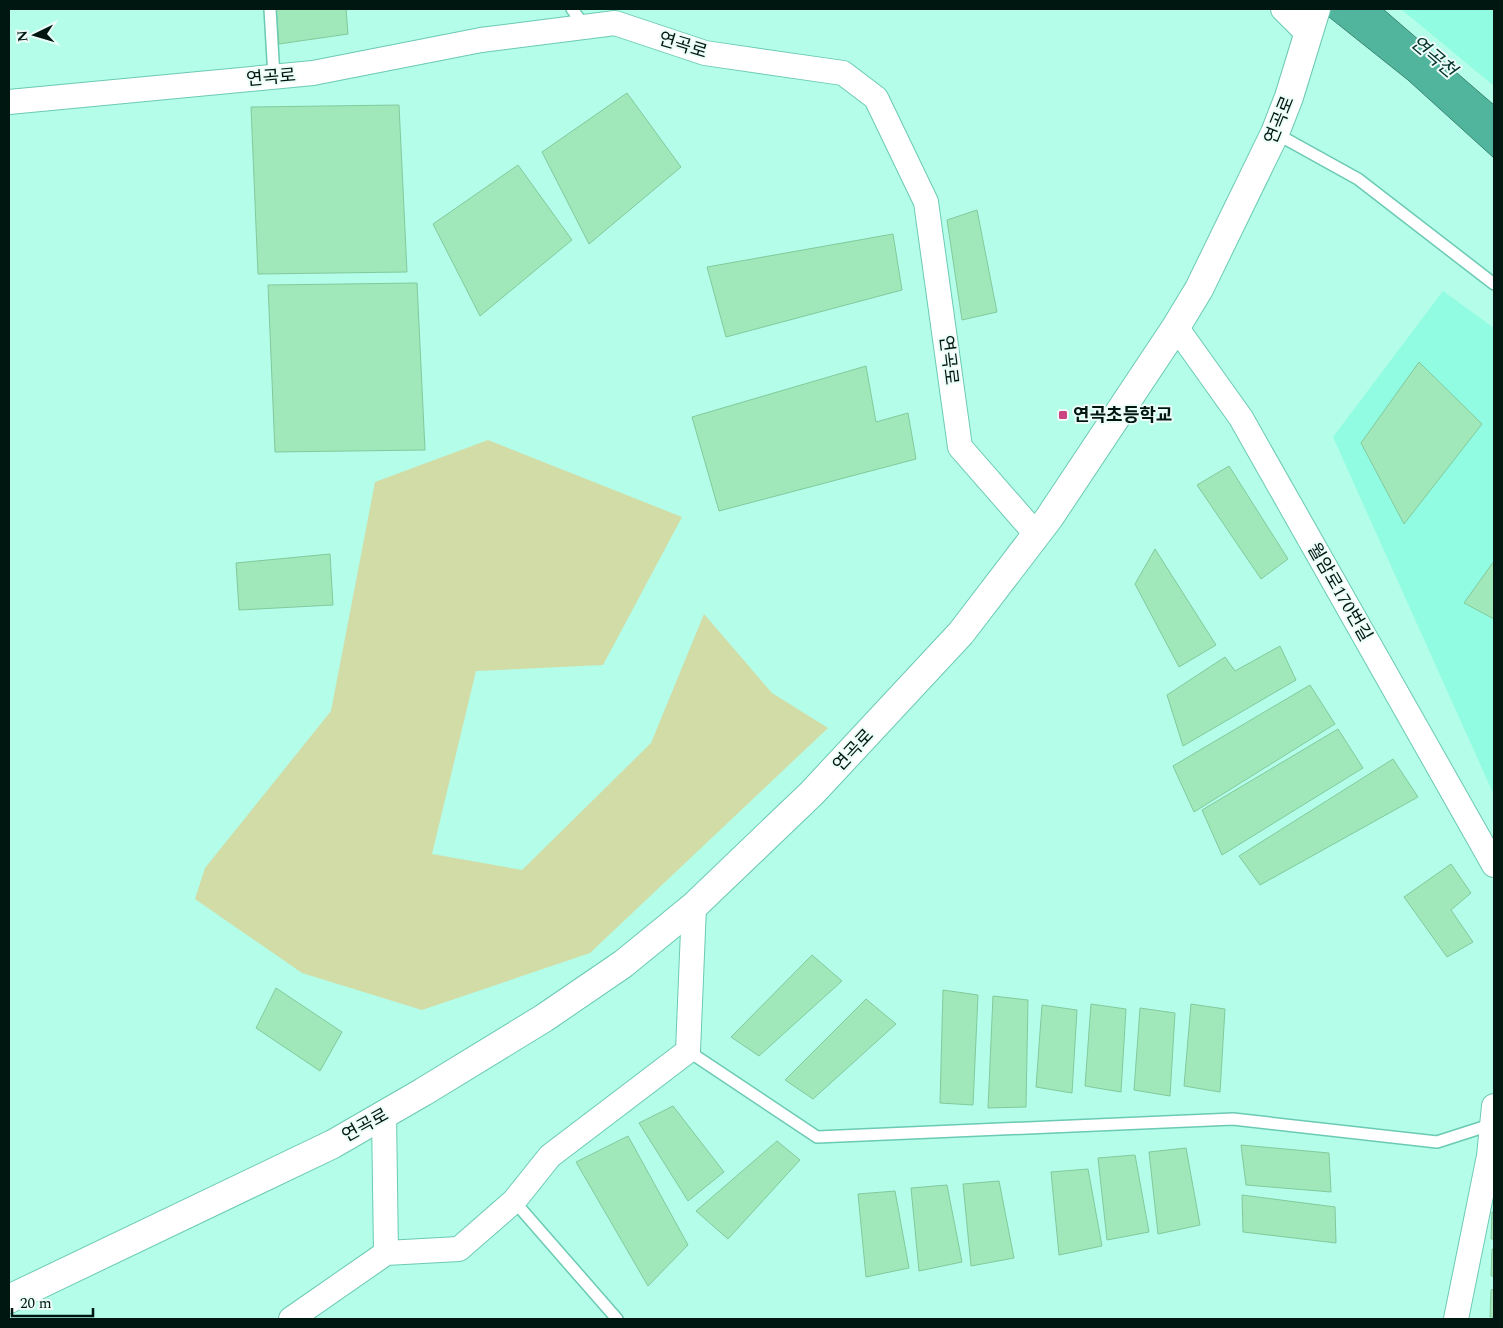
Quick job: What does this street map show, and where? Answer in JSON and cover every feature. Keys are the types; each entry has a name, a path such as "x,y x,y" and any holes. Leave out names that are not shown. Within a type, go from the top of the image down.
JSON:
{"street":[{"path":"1283,9 1312,21"},
{"name":"연곡로","path":"9,102 313,73 481,40 578,18 615,23 705,53 843,73 876,98 926,202 960,448 1036,534"},
{"name":"연곡로","path":"9,1299 325,1147 384,1115 552,1012 622,964 694,906 812,793 961,633 1036,534 1176,327 1199,290 1275,133 1289,97 1312,21"},
{"name":"월암로170번길","path":"1176,327 1242,418 1494,865"},
{"path":"291,1319 386,1253 459,1249 514,1202 550,1156 688,1051 694,906"},
{"path":"384,1115 386,1253"},
{"path":"1456,1319 1489,1156 1493,1115"}],"lane":[{"path":"270,9 274,77"},
{"path":"1275,133 1358,179 1494,284"},
{"path":"688,1051 817,1137 1234,1119 1437,1142 1493,1115"},
{"path":"514,1202 616,1319"}],"shaded area":[{"path":"1401,9 1494,9 1494,86"},
{"path":"1443,291 1494,328 1494,795 1333,437"},
{"path":"488,440 682,517 603,665 476,671 432,854 522,870 651,743 704,614 772,693 828,728 590,953 422,1010 302,973 195,899 205,868 331,711 375,482"}],"water":[{"name":"연곡천","path":"1319,9 1383,9 1494,105 1494,158 1408,80"}],"building":[{"path":"276,9 346,9 348,34 279,44"},
{"path":"627,93 681,167 589,244 542,152"},
{"path":"399,105 407,272 258,274 251,107"},
{"path":"518,165 572,240 480,316 433,224"},
{"path":"977,210 997,312 962,320 947,220"},
{"path":"893,234 902,290 726,337 707,267"},
{"path":"417,283 425,450 275,452 268,285"},
{"path":"1419,362 1482,424 1404,524 1361,443"},
{"path":"866,366 876,422 908,413 916,459 719,511 692,417"},
{"path":"1229,466 1288,559 1261,579 1197,485"},
{"path":"1155,549 1216,645 1179,667 1135,584"},
{"path":"330,554 333,605 239,610 236,563"},
{"path":"1494,561 1494,619 1464,603"},
{"path":"1280,646 1296,680 1183,746 1167,695 1225,657 1235,671"},
{"path":"1310,685 1335,724 1194,812 1173,766"},
{"path":"1338,729 1363,768 1222,855 1202,810"},
{"path":"1393,759 1418,797 1260,885 1239,856"},
{"path":"1451,864 1471,893 1451,910 1473,942 1447,957 1404,897"},
{"path":"812,955 842,981 759,1056 731,1037"},
{"path":"276,988 342,1032 320,1071 256,1028"},
{"path":"943,990 978,995 973,1105 940,1103"},
{"path":"993,996 1028,1000 1026,1107 988,1108"},
{"path":"866,999 896,1024 813,1099 785,1080"},
{"path":"1091,1004 1126,1009 1121,1092 1085,1086"},
{"path":"1191,1004 1225,1009 1220,1092 1184,1086"},
{"path":"1042,1005 1077,1010 1072,1093 1036,1087"},
{"path":"1140,1008 1175,1013 1170,1096 1134,1090"},
{"path":"673,1106 724,1172 688,1201 639,1123"},
{"path":"628,1136 688,1245 648,1286 576,1162"},
{"path":"777,1141 800,1160 728,1239 696,1211"},
{"path":"1241,1145 1329,1153 1331,1192 1246,1185"},
{"path":"1186,1148 1200,1225 1158,1234 1149,1152"},
{"path":"1135,1155 1149,1232 1107,1240 1098,1158"},
{"path":"1088,1169 1102,1246 1059,1255 1051,1172"},
{"path":"999,1181 1014,1258 971,1266 963,1184"},
{"path":"947,1185 962,1262 919,1271 911,1188"},
{"path":"895,1191 909,1268 866,1277 858,1194"},
{"path":"1242,1195 1335,1207 1336,1243 1243,1232"},
{"path":"1492,1212 1494,1212 1494,1239 1491,1239"},
{"path":"1492,1249 1494,1249 1494,1276 1491,1276"},
{"path":"1494,1289 1494,1317 1490,1317 1491,1290"}],"place":[{"name":"연곡초등학교","path":"1063,415"}]}
